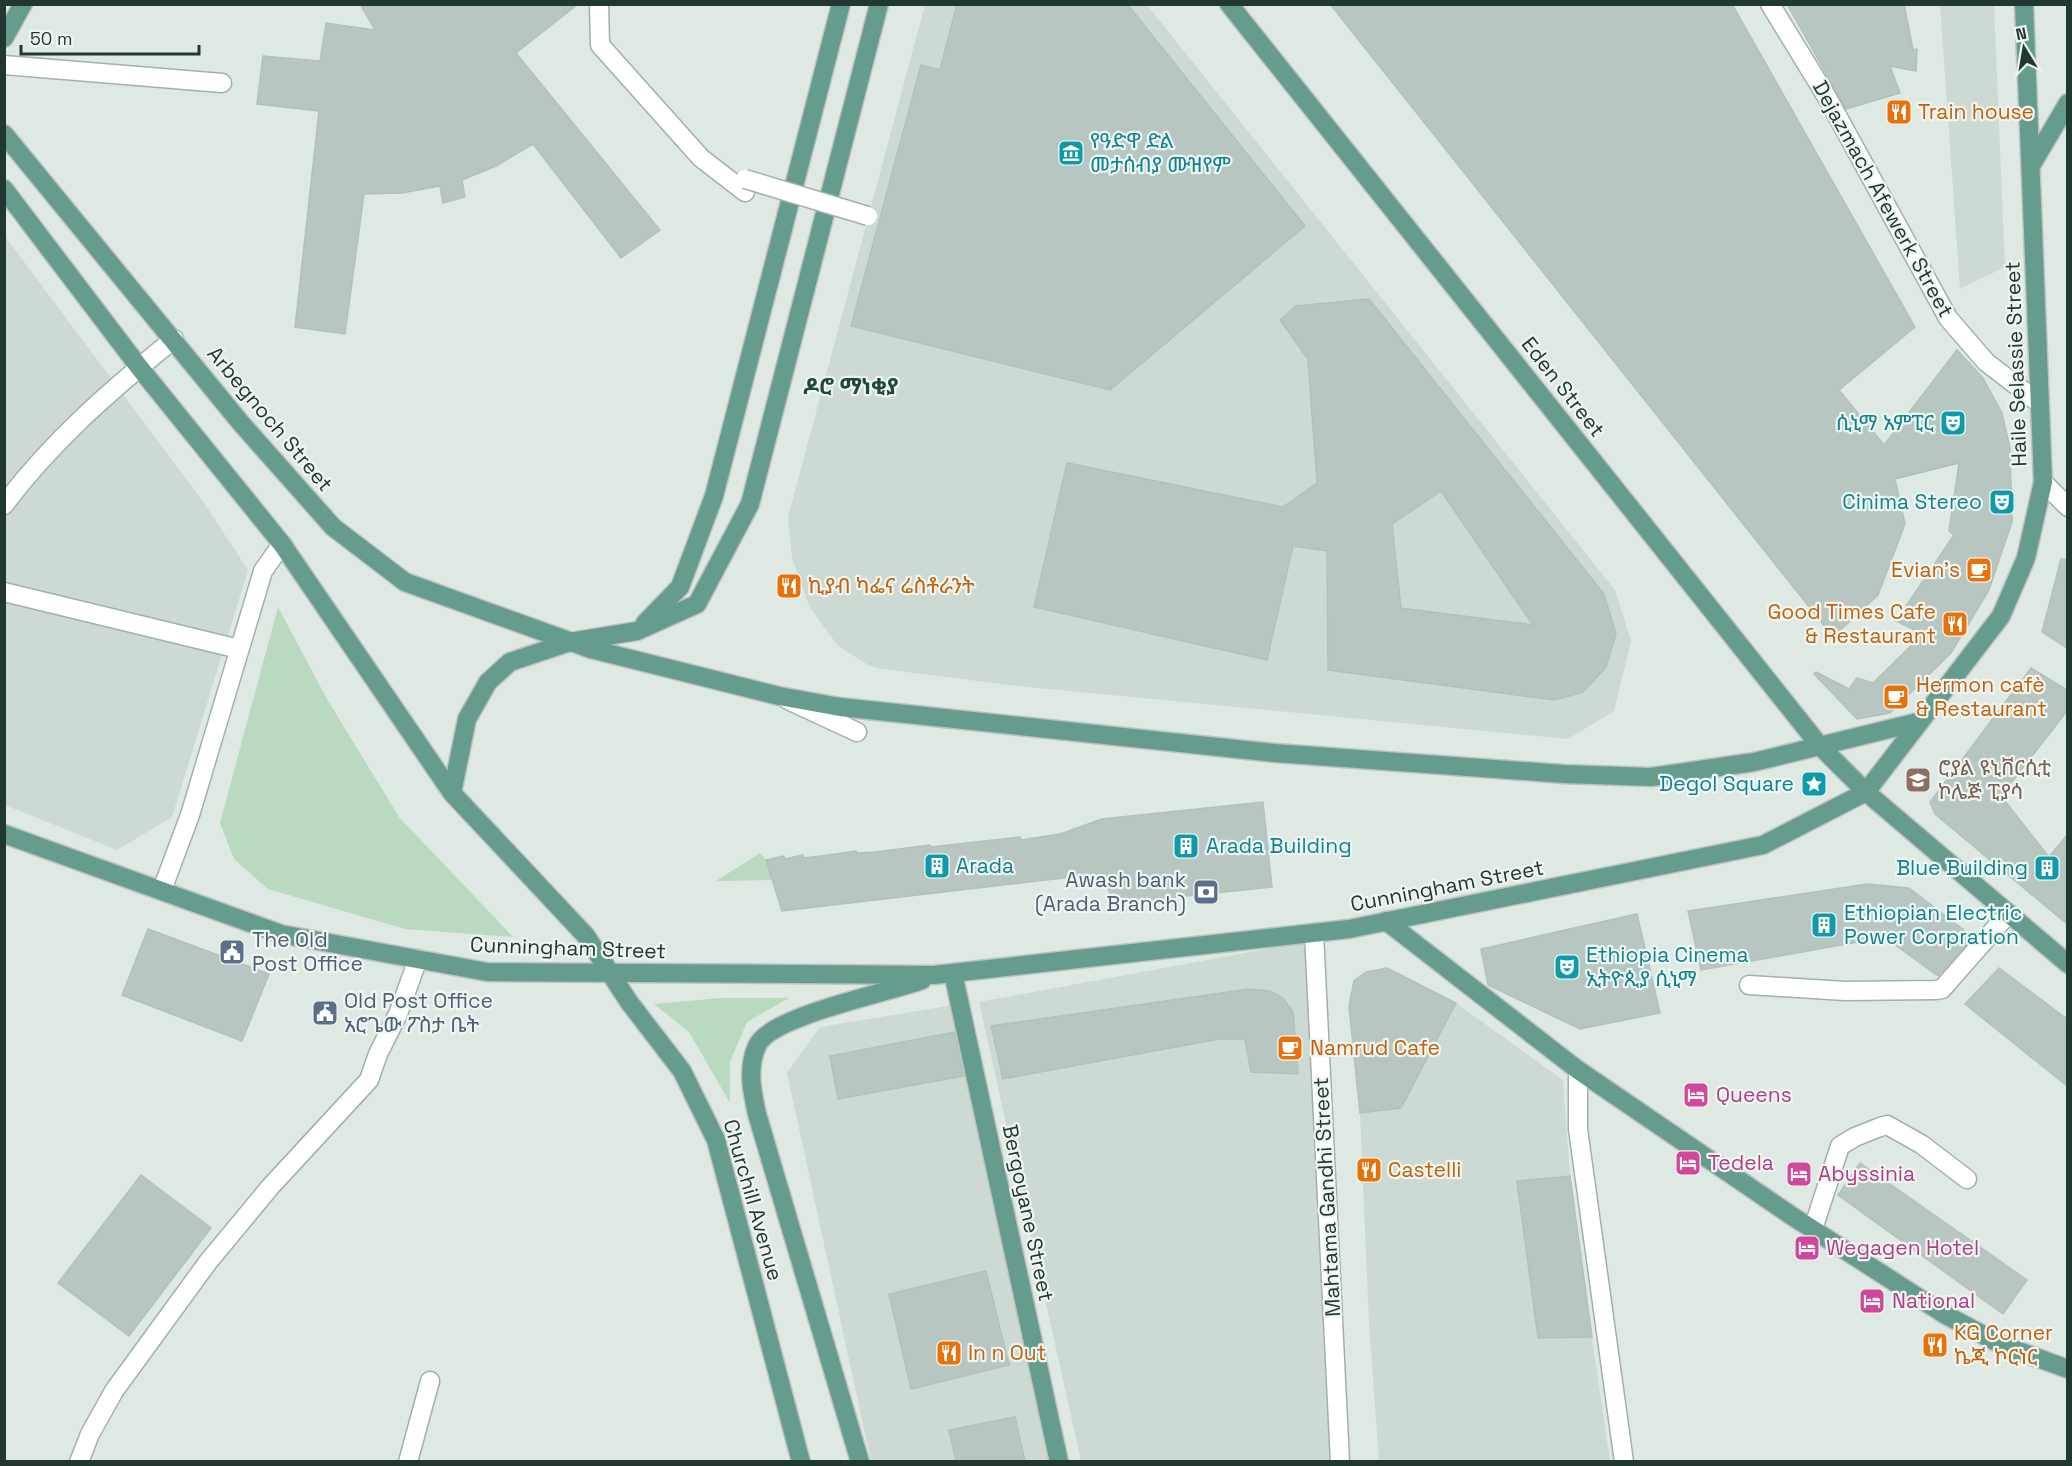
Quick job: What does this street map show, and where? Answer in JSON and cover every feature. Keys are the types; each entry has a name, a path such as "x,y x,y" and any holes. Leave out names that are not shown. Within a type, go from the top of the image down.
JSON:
{"main road":[{"path":"4,38 23,4"},
{"path":"637,631 680,587 714,496 841,4"},
{"path":"452,793 466,718 488,682 510,662 570,642 637,631 697,604 750,504 879,4"},
{"name":"Eden Street","path":"1229,4 1820,746 1866,792 2067,964"},
{"name":"Haile Selassie Street","path":"1918,722 2001,616 2026,558 2043,482 2024,4"},
{"path":"2032,164 2067,103"},
{"name":"Arbegnoch Street","path":"6,133 240,422 333,527 405,582 570,642 779,696 840,708 1275,753 1564,774 1650,777 1754,762 1918,722"},
{"path":"4,189 27,216 139,367 282,544 452,793"},
{"path":"4,199 27,216"},
{"name":"Cunningham Street","path":"4,834 281,934 487,972 934,975 1314,933 1386,921 1763,845 1866,792 1918,722"},
{"name":"Churchill Avenue","path":"452,793 586,936 629,1002 682,1071 716,1140 801,1461"},
{"path":"1386,921 1578,1070 1653,1123 1813,1229 1944,1314 2002,1345 2067,1369"},
{"name":"Bergoyane Street","path":"953,973 1059,1461"},
{"name":"Cunningham Street","path":"789,1021 897,990 934,975"},
{"name":"Churchill Avenue","path":"789,1021 768,1032 757,1044 751,1066 751,1089 771,1164 860,1461"}],"street":[{"path":"599,4 600,45 701,158 745,185 874,218"},
{"name":"Dejazmach Afewerk Street","path":"1770,4 1828,99 1948,318 1986,362 2039,403"},
{"path":"4,65 222,82"},
{"path":"4,505 37,463 63,435 174,339"},
{"path":"2043,482 2067,507"},
{"path":"162,890 190,815 263,571 282,544"},
{"path":"4,592 239,649"},
{"path":"779,696 857,732"},
{"path":"1749,985 1845,991 1936,990 1941,988 2007,915"},
{"name":"Mahtama Gandhi Street","path":"1314,933 1340,1461"},
{"path":"79,1461 90,1434 114,1391 208,1262 271,1186 369,1080 378,1054 398,1014 418,959"},
{"path":"1578,1070 1578,1129 1624,1461"},
{"path":"1813,1229 1840,1146 1880,1126 1887,1125 1921,1143 1967,1179"},
{"path":"408,1461 430,1381"}],"shaded area":[{"path":"925,5 1147,5 1615,590 1631,641 1614,711 1568,739 1017,686 882,669 870,666 838,646 809,606 792,558 788,517"},
{"path":"1940,5 1994,5 2005,267 1960,289"},
{"path":"4,235 202,500 248,570 172,817 117,850 5,805"},
{"path":"1315,940 1338,1461 1081,1461 979,1002"},
{"path":"1456,1003 1563,1080 1570,1176 1518,1181 1539,1338 1592,1337 1610,1461 1379,1461 1369,1325 1360,1113 1401,1108"},
{"path":"960,1004 1064,1461 871,1461 787,1073 820,1027"}],"green space":[{"path":"278,607 327,699 399,817 513,937 405,929 268,889 234,859 220,823"},
{"path":"760,853 766,860 772,880 716,881"},
{"path":"722,998 789,998 747,1022 730,1062 730,1103 689,1032 654,1004"}],"building":[{"path":"360,4 578,4 516,53 660,230 621,258 533,144 496,166 462,180 465,197 443,203 440,186 402,193 364,194 345,334 295,327 319,111 257,104 263,56 320,61 326,23 375,30"},
{"name":"የዓድዋ ድል መታሰብያ ሙዝየም","path":"957,4 1127,4 1305,226 1110,390 851,326 921,65 940,70"},
{"path":"1330,4 1732,4 1915,327 1839,390 1884,445 1957,350 1983,378 2002,413 2010,448 2012,522 1989,590 1951,653 1890,713 1857,719 1814,674 1816,672 1849,689 1857,678 1873,683 1923,634 1896,621 1954,535 1949,531 1959,463 1895,479 1905,524 1878,595 1833,637"},
{"path":"1787,4 1904,4 1913,50 1917,49 1916,71 1890,66 1900,93 1846,109"},
{"path":"1369,299 1604,594 1616,634 1606,667 1583,692 1555,700 1328,670 1327,551 1293,546 1267,660 1034,607 1067,463 1283,507 1317,483 1308,359 1280,320 1296,306","holes":["1441,491 1533,625 1401,608 1392,524"]},
{"path":"2061,559 2067,560 2067,648 2042,632"},
{"path":"2031,668 2067,690 2067,711 2001,796 2049,857 2067,835 2067,924 1935,814 1930,802"},
{"path":"1263,802 1272,887 1111,904 1106,873 782,911 766,860 784,856 785,859 803,855 803,858 856,851 857,853 875,852 1020,837 1021,840 1060,834 1102,819"},
{"name":"Ethiopian Electric Power Corpration","path":"1867,884 1909,888 1973,937 1938,976 1891,942 1864,941 1701,970 1688,911"},
{"name":"Ethiopia Cinema ኢትዮጲያ ሲኒማ","path":"1637,914 1660,1013 1580,1029 1488,985 1481,949"},
{"path":"148,929 269,974 242,1041 122,995"},
{"path":"1387,968 1456,1003 1401,1108 1360,1113 1349,1006 1354,981 1366,972"},
{"path":"1999,968 2067,1019 2067,1086 1965,1004"},
{"path":"1249,989 1270,991 1283,998 1293,1012 1298,1074 1251,1072 1245,1039 1219,1039 1003,1079 991,1026"},
{"path":"954,1032 964,1076 838,1099 830,1056"},
{"path":"1860,1163 2027,1280 2003,1314 1838,1195"},
{"path":"141,1175 211,1228 129,1336 58,1283"},
{"path":"1570,1176 1592,1337 1538,1338 1517,1181"},
{"path":"986,1271 1009,1365 911,1389 889,1294"},
{"path":"1015,1417 1025,1461 956,1461 949,1430"}],"place":[{"name":"Train house","path":"1899,112"},
{"name":"የዓድዋ ድል መታሰብያ ሙዝየም","path":"1071,153"},
{"name":"ሲኒማ አምፒር","path":"1953,423"},
{"name":"Cinima Stereo","path":"2002,502"},
{"name":"Evian's","path":"1979,570"},
{"name":"ኪያብ ካፌና ሬስቶራንት","path":"789,586"},
{"name":"Good Times Cafe & Restaurant","path":"1955,624"},
{"name":"Hermon cafè & Restaurant","path":"1896,697"},
{"name":"ሮያል ዩኒቨርሲቲ ኮሌጅ ፒያሳ","path":"1918,780"},
{"name":"Degol Square","path":"1814,784"},
{"name":"Arada Building","path":"1186,846"},
{"name":"Arada","path":"937,866"},
{"name":"Blue Building","path":"2047,868"},
{"name":"Awash bank (Arada Branch)","path":"1206,892"},
{"name":"Ethiopian Electric Power Corpration","path":"1824,925"},
{"name":"The Old Post Office","path":"232,952"},
{"name":"Ethiopia Cinema ኢትዮጲያ ሲኒማ","path":"1567,967"},
{"name":"Old Post Office አሮጌው ፖስታ ቤት","path":"325,1013"},
{"name":"Namrud Cafe","path":"1290,1048"},
{"name":"Queens","path":"1696,1095"},
{"name":"Tedela","path":"1688,1163"},
{"name":"Castelli","path":"1369,1170"},
{"name":"Abyssinia","path":"1799,1174"},
{"name":"Wegagen Hotel","path":"1807,1248"},
{"name":"National","path":"1872,1301"},
{"name":"KG Corner ኬጂ ኮርነር","path":"1935,1345"},
{"name":"In n Out","path":"949,1353"}],"district":[{"name":"ዶሮ ማነቂያ","path":"851,386"}]}
